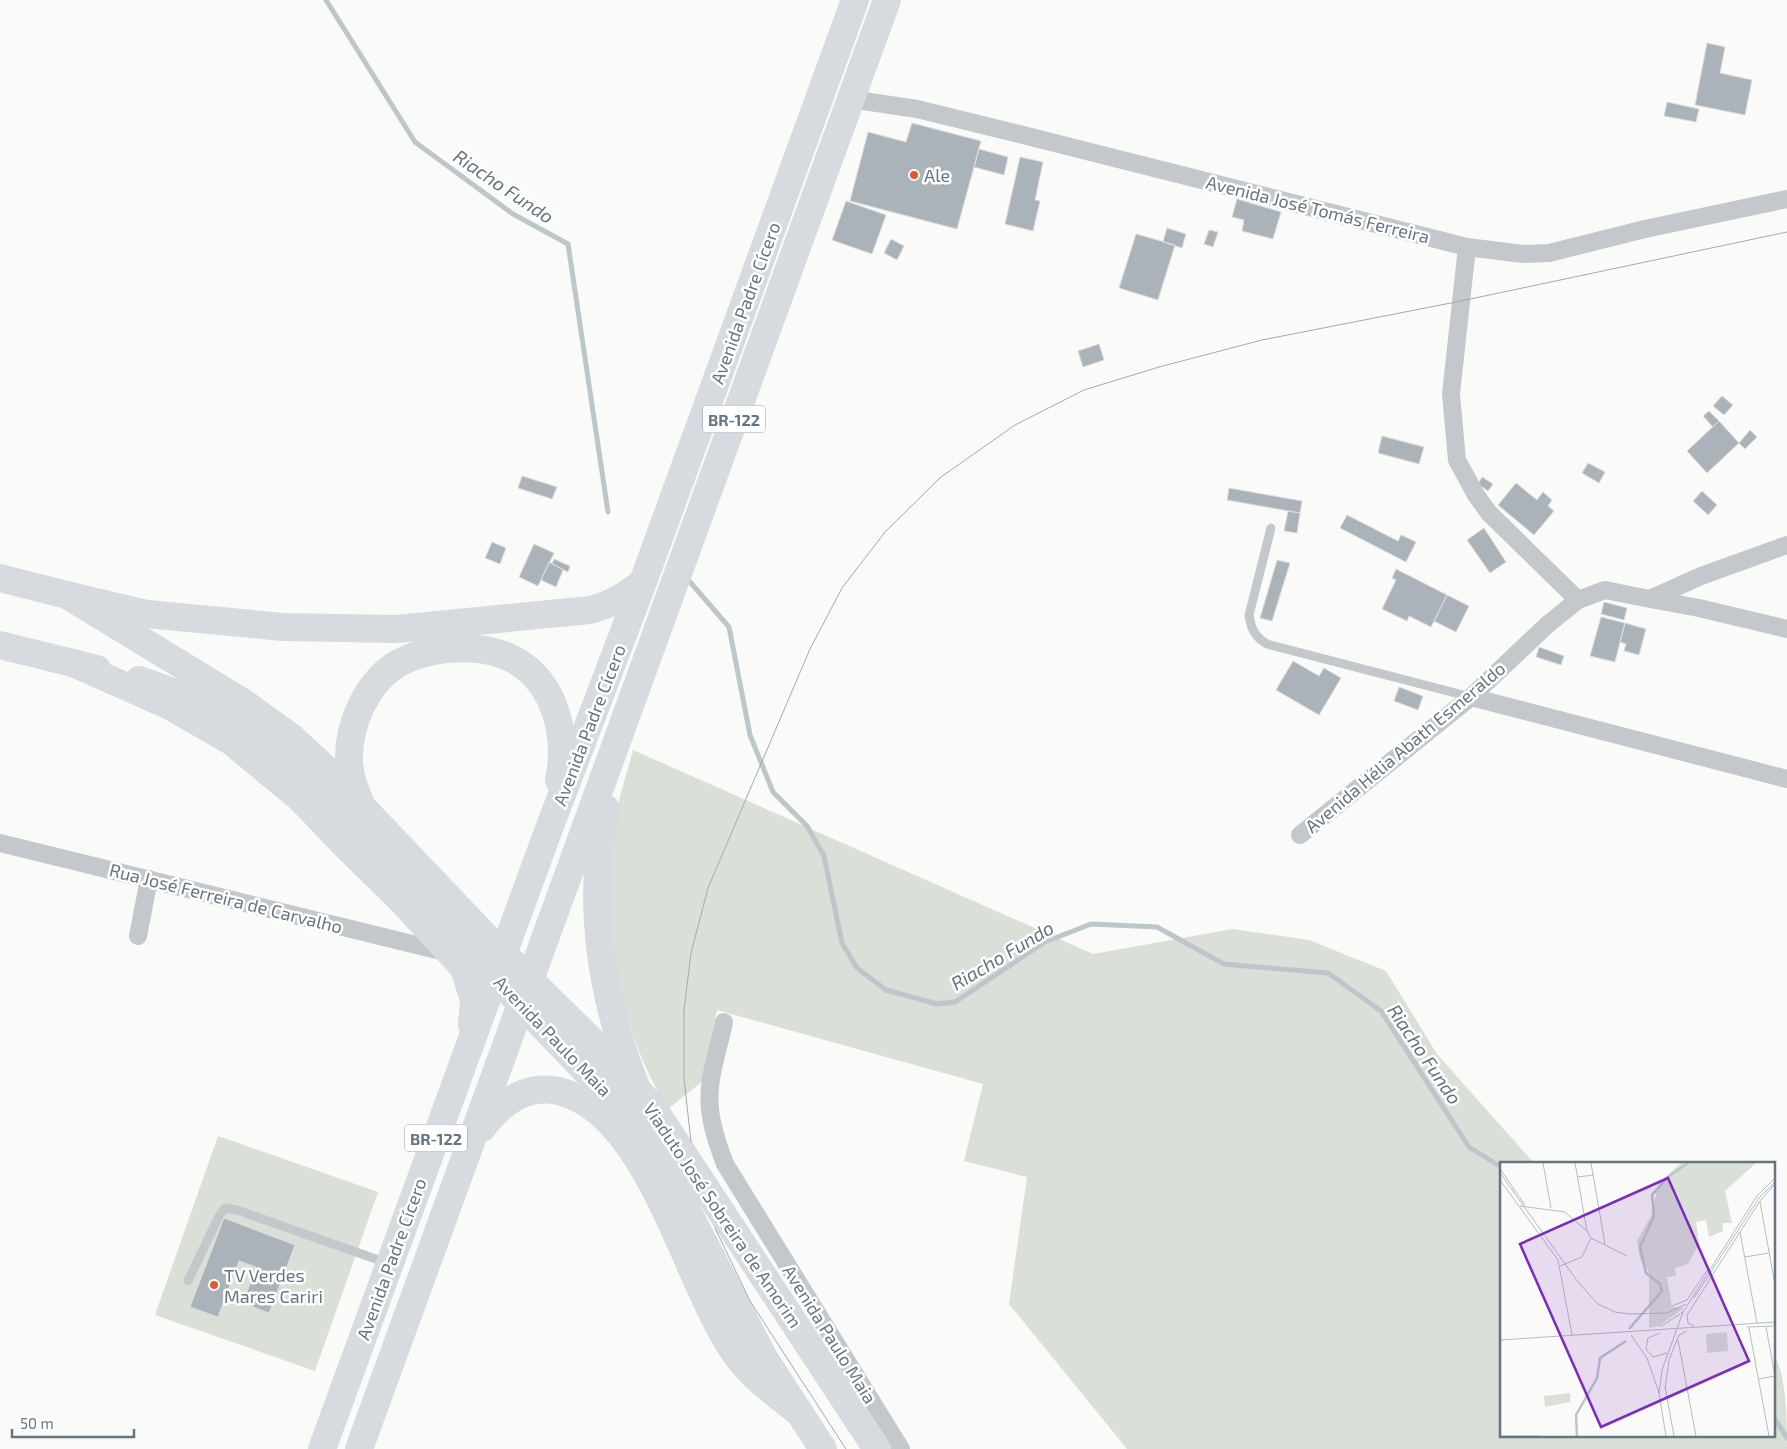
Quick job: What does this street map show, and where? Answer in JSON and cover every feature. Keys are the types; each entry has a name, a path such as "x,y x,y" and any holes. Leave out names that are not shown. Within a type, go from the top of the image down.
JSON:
{"main road":[{"name":"Avenida Padre Cícero","path":"322,1449 550,826 643,582 855,0"},
{"name":"Avenida Padre Cícero","path":"359,1449 887,0"},
{"path":"0,578 68,596 157,615 283,627 396,630 590,610 609,605 626,596 643,582"},
{"path":"68,596 244,703 292,737 362,807 468,947 464,968 474,1000 469,1049"},
{"path":"0,646 126,676 192,699 219,714 252,736 310,784 468,947"},
{"path":"362,807 353,784 349,761 351,735 361,706 379,680 398,663 427,652 476,648 498,652 520,663 540,681 553,704 561,731 561,774 550,826"},
{"path":"73,663 172,707 231,741 302,799 468,947"},
{"path":"622,727 624,751 606,810 598,845 597,890 600,940 610,1009 621,1048 636,1087"},
{"name":"Viaduto José Sobreira de Amorim","path":"468,947 563,1030 636,1087 666,1126 877,1449"},
{"name":"Avenida Paulo Maia","path":"563,1030 613,1099 644,1137 671,1180 764,1358 823,1449"},
{"path":"472,1141 494,1111 506,1101 533,1089 548,1088 565,1092 583,1099 598,1109 624,1137 652,1185 703,1296 732,1350 763,1385 798,1412"}],"street":[{"name":"Avenida José Tomás Ferreira","path":"850,99 917,109 1467,247 1523,254 1549,253 1645,229 1787,200"},
{"path":"1467,247 1451,394 1457,460 1476,495 1489,513 1578,600"},
{"path":"1650,599 1701,576 1787,545"},
{"name":"Avenida Hélia Abath Esmeraldo","path":"1300,835 1471,698 1547,625 1578,600 1605,590 1700,608 1787,629"},
{"path":"1471,698 1787,779"},
{"name":"Rua José Ferreira de Carvalho","path":"0,843 148,879 468,947"},
{"path":"138,936 148,879"},
{"name":"Avenida Paulo Maia","path":"724,1022 710,1088 711,1115 717,1141 726,1164 901,1449"}],"lane":[{"path":"1271,528 1249,615 1250,626 1257,638 1267,644 1471,698"},
{"path":"188,1281 219,1216 225,1208 236,1210 389,1264"}],"shaded area":[{"path":"633,750 1093,954 1233,929 1309,940 1386,971 1437,1054 1533,1162 1500,1162 1500,1436 1774,1436 1774,1355 1784,1386 1787,1449 1127,1449 1009,1304 1027,1177 964,1161 983,1084 717,1010 703,1081 668,1109 651,1078 637,1046 626,1013 612,943 610,873 613,827"},
{"path":"218,1136 378,1192 315,1371 155,1315"}],"building":[{"path":"1707,43 1725,47 1720,73 1752,80 1745,115 1695,105"},
{"path":"1667,102 1699,109 1696,122 1664,116"},
{"name":"Ale","path":"912,123 981,141 957,229 850,201 868,132 906,142"},
{"path":"979,149 1008,157 1004,175 974,167"},
{"path":"1020,157 1043,162 1035,200 1040,201 1033,231 1005,224"},
{"path":"1237,199 1281,212 1273,239 1242,231 1244,220 1232,217"},
{"path":"846,201 886,215 872,254 832,240"},
{"path":"1167,228 1186,234 1182,248 1163,242"},
{"path":"1209,230 1218,232 1213,247 1204,244"},
{"path":"1136,234 1175,245 1158,300 1119,288"},
{"path":"891,239 904,246 897,260 884,253"},
{"path":"1099,344 1104,360 1083,367 1078,351"},
{"path":"1722,396 1733,405 1724,415 1713,406"},
{"path":"1709,411 1719,421 1713,427 1703,416"},
{"path":"1719,421 1739,443 1707,473 1687,451"},
{"path":"1750,430 1757,437 1745,449 1739,443"},
{"path":"1382,436 1424,447 1419,464 1378,453"},
{"path":"1588,463 1605,472 1599,483 1582,473"},
{"path":"522,476 557,487 552,499 518,488"},
{"path":"1482,477 1493,484 1488,491 1478,484"},
{"path":"1516,483 1537,500 1543,492 1552,500 1548,506 1554,511 1534,535 1498,505"},
{"path":"1229,488 1302,501 1300,513 1227,500"},
{"path":"1702,491 1717,505 1708,515 1693,501"},
{"path":"1288,511 1300,513 1297,533 1284,531"},
{"path":"1347,515 1398,541 1401,535 1416,542 1406,562 1340,528"},
{"path":"1484,528 1506,562 1490,573 1467,540"},
{"path":"492,542 506,548 500,564 485,558"},
{"path":"534,544 554,553 538,586 519,577"},
{"path":"554,559 570,566 568,572 552,564"},
{"path":"1277,560 1290,563 1272,621 1260,618"},
{"path":"549,562 563,570 556,587 541,580"},
{"path":"1396,569 1447,595 1431,627 1409,616 1407,621 1382,609 1396,580 1392,578"},
{"path":"1447,595 1469,606 1456,632 1434,621"},
{"path":"1604,602 1627,608 1624,620 1601,614"},
{"path":"1601,617 1625,623 1615,662 1590,656"},
{"path":"1625,623 1646,629 1639,655 1624,651 1626,644 1620,642"},
{"path":"1539,647 1564,656 1561,665 1536,657"},
{"path":"1293,661 1319,676 1324,668 1341,678 1319,715 1276,690"},
{"path":"1399,687 1423,696 1418,710 1394,701"},
{"name":"TV Verdes Mares Cariri","path":"224,1218 295,1245 269,1313 243,1303 256,1267 239,1261 218,1317 190,1307"}],"waterway":[{"name":"Riacho Fundo","path":"326,0 415,142 513,214 568,244 608,512"},
{"name":"Riacho Fundo","path":"690,582 729,627 750,735 773,792 807,826 824,856 842,943 857,968 886,990 937,1004 955,1002 1045,942 1091,924 1157,927 1224,964 1328,973 1381,1011 1469,1147 1500,1166"},
{"name":"Riacho Fundo","path":"1774,1418 1787,1438"}],"tram line":[{"path":"691,1142 684,1078 684,1010 691,953 708,888 810,649 842,588 885,532 941,477 1015,425 1084,390 1159,367 1262,340 1461,301 1787,232"},
{"path":"715,1228 750,1301 846,1449"}],"place":[{"name":"Ale","path":"914,175"},
{"name":"TV Verdes Mares Cariri","path":"214,1285"}]}
